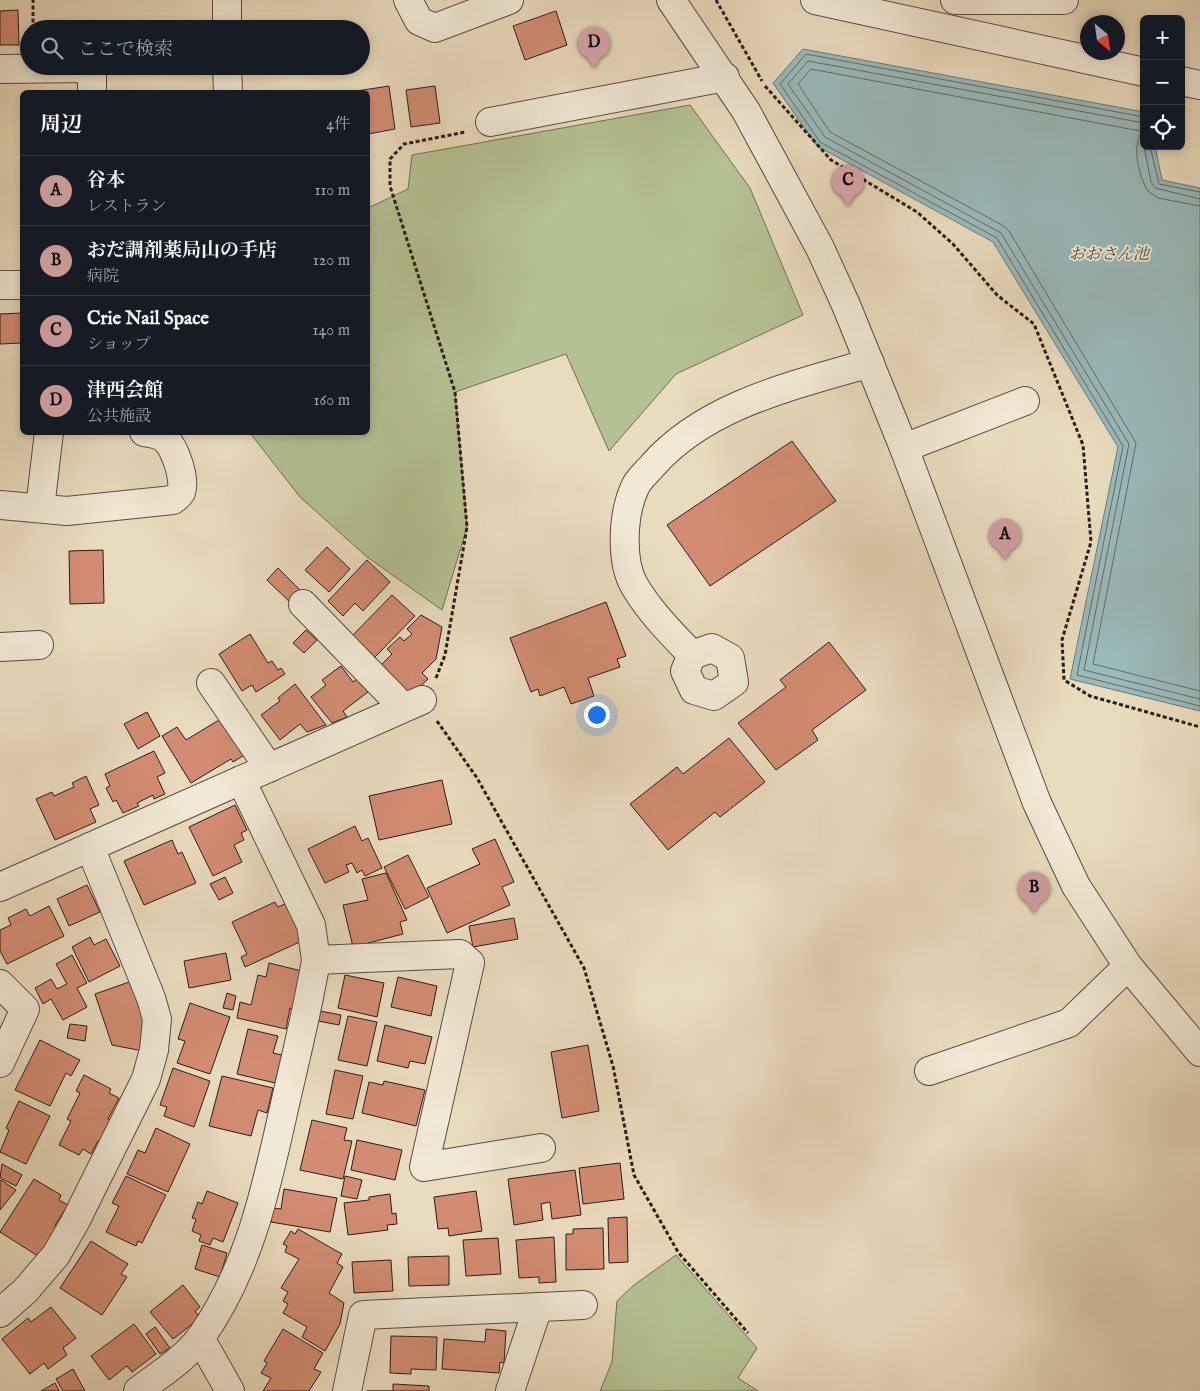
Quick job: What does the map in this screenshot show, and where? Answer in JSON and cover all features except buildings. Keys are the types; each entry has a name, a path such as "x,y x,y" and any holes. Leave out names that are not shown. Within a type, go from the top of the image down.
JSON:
{"street":[{"path":"227,0 227,20"},
{"path":"408,0 419,21 435,28 509,0"},
{"path":"671,0 725,77 779,169 820,248 870,363 904,448 1037,803 1076,886 1128,966 1200,1052"},
{"path":"815,0 1140,71"},
{"path":"957,0 1064,0"},
{"path":"0,69 20,69"},
{"path":"92,75 92,90"},
{"path":"227,75 228,90"},
{"path":"490,122 725,77"},
{"path":"1185,81 1200,85"},
{"path":"0,285 20,285"},
{"path":"692,655 660,622 633,583 627,562 624,539 626,512 636,484 664,452 702,426 738,406 778,390 870,363"},
{"path":"904,448 1025,401"},
{"path":"40,508 49,435"},
{"path":"0,505 67,511 173,500 181,492 182,479 171,446 158,435"},
{"path":"0,887 413,704 303,604"},
{"path":"0,647 39,645"},
{"path":"211,683 269,768"},
{"path":"138,1391 174,1364 200,1338 219,1307 253,1232 266,1190 316,960 311,925 241,780"},
{"path":"0,1313 25,1291 56,1254 75,1222 146,1079 154,1050 158,1019 152,998 90,847"},
{"path":"316,960 460,954 470,962 424,1167 541,1148"},
{"path":"929,1071 1069,1023 1128,966"},
{"path":"0,984 26,1010 0,1063"},
{"path":"347,1391 363,1315 583,1305"},
{"path":"510,1391 538,1307"},
{"path":"200,1338 230,1391"}],"path":[{"path":"33,0 33,20"},
{"path":"716,0 764,85 831,160 917,212 953,244 997,295 1034,324 1083,445 1091,542 1062,640 1064,680 1090,696 1200,727"},
{"path":"490,122 482,129 404,144 390,159 390,186 454,392 467,527 445,655 434,684 413,704 477,778 584,968 613,1066 634,1175 678,1252 748,1333"}],"green space":[{"path":"690,105 750,188 803,315 676,374 609,451 566,354 455,392 467,527 442,610 367,557 300,497 252,435 370,435 370,207 408,189 412,155"},
{"path":"676,1255 757,1348 738,1378 758,1391 600,1391 612,1362 617,1301 634,1285"}],"water":[{"name":"おおさん池","path":"803,49 1140,111 1140,150 1156,150 1162,180 1200,188 1200,711 1070,679 1118,447 993,242 817,146 773,83"}],"place":[{"name":"津西会館","path":"594,68"},
{"name":"Crie Nail Space","path":"848,206"},
{"name":"谷本","path":"1005,560"},
{"name":"おだ調剤薬局山の手店","path":"1034,913"}]}
